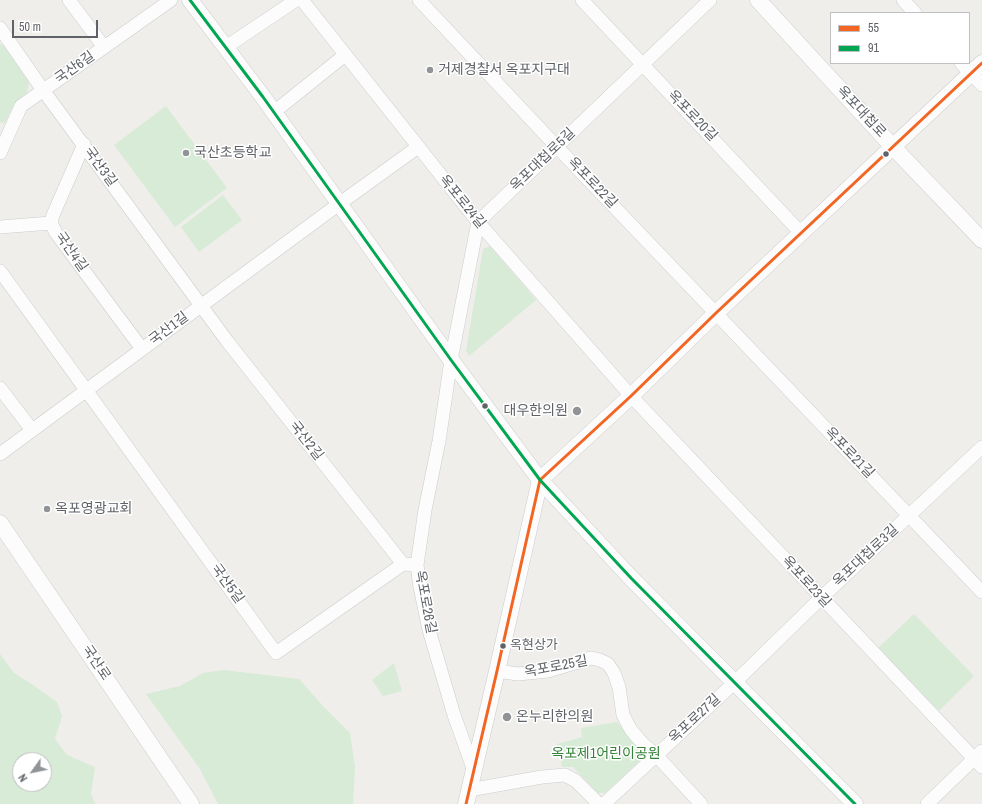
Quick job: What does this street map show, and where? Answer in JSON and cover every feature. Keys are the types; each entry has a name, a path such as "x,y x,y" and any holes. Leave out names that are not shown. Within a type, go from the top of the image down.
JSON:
{"street":[{"path":"69,0 104,47"},
{"name":"국산6길","path":"0,153 21,106 171,0"},
{"path":"190,0 274,112 451,360 540,480 631,578 855,804"},
{"path":"226,47 296,0"},
{"name":"옥포로24길","path":"302,0 478,222 631,396"},
{"name":"옥포로22길","path":"419,0 716,313"},
{"name":"옥포로20길","path":"582,0 801,233"},
{"name":"옥포대첩로5길","path":"478,222 710,0"},
{"name":"옥포대첩로","path":"758,0 982,240"},
{"path":"903,0 914,12"},
{"name":"국산3길","path":"0,28 43,90 202,305"},
{"path":"274,112 345,55"},
{"path":"599,804 576,781 565,775 542,777 467,797 540,480 631,396 716,313 974,71"},
{"name":"국산4길","path":"84,144 53,215 51,223 56,233 142,349"},
{"name":"국산1길","path":"0,454 418,147"},
{"path":"451,360 478,222"},
{"path":"0,227 51,223"},
{"path":"0,271 87,390"},
{"name":"국산2길","path":"202,305 227,341 403,564"},
{"name":"옥포로21길","path":"716,313 982,592"},
{"name":"옥포로26길","path":"451,360 439,441 425,510 417,565 429,630 454,715 473,768"},
{"path":"0,388 32,430"},
{"name":"국산5길","path":"87,390 276,653 403,564"},
{"name":"옥포로23길","path":"631,396 821,598 979,759"},
{"name":"옥포대첩로3길","path":"734,683 821,598 982,447"},
{"name":"국산로","path":"0,523 191,804"},
{"name":"국산로","path":"0,542 181,804"},
{"path":"403,564 417,565"},
{"name":"옥포로25길","path":"497,671 518,674 548,671 591,658 608,664 614,674 619,688 623,715 631,730 701,804"},
{"name":"옥포로27길","path":"604,804 734,683"},
{"path":"927,804 979,759"}],"green space":[{"path":"0,44 4,45 29,82 27,93 15,103 4,124 0,122"},
{"path":"166,106 227,188 175,227 114,145"},
{"path":"223,195 242,220 199,252 181,227"},
{"path":"490,246 536,300 469,356 466,351 483,249"},
{"path":"914,614 974,676 939,711 878,648"},
{"path":"0,654 14,673 57,702 62,716 55,739 67,755 95,767 91,794 95,804 0,804"},
{"path":"394,663 402,691 383,696 372,680"},
{"path":"224,670 299,679 350,733 355,767 353,804 218,804 200,769 146,694 180,686 203,673"},
{"name":"옥포제1어린이공원","path":"617,722 640,750 641,760 605,793 598,793 573,767 562,767 557,744 582,737 581,728"}],"transit line":[{"name":"91","path":"190,0 263,97 451,360 540,480 631,578 855,804"},
{"name":"55","path":"466,804 540,480 631,396 716,313 982,63"}],"place":[{"name":"거제경찰서 옥포지구대","path":"430,70"},
{"name":"국산초등학교","path":"186,153"},
{"name":"대우한의원","path":"577,411"},
{"name":"옥포영광교회","path":"47,509"},
{"name":"옥현상가","path":"503,646"},
{"name":"온누리한의원","path":"507,717"}]}
